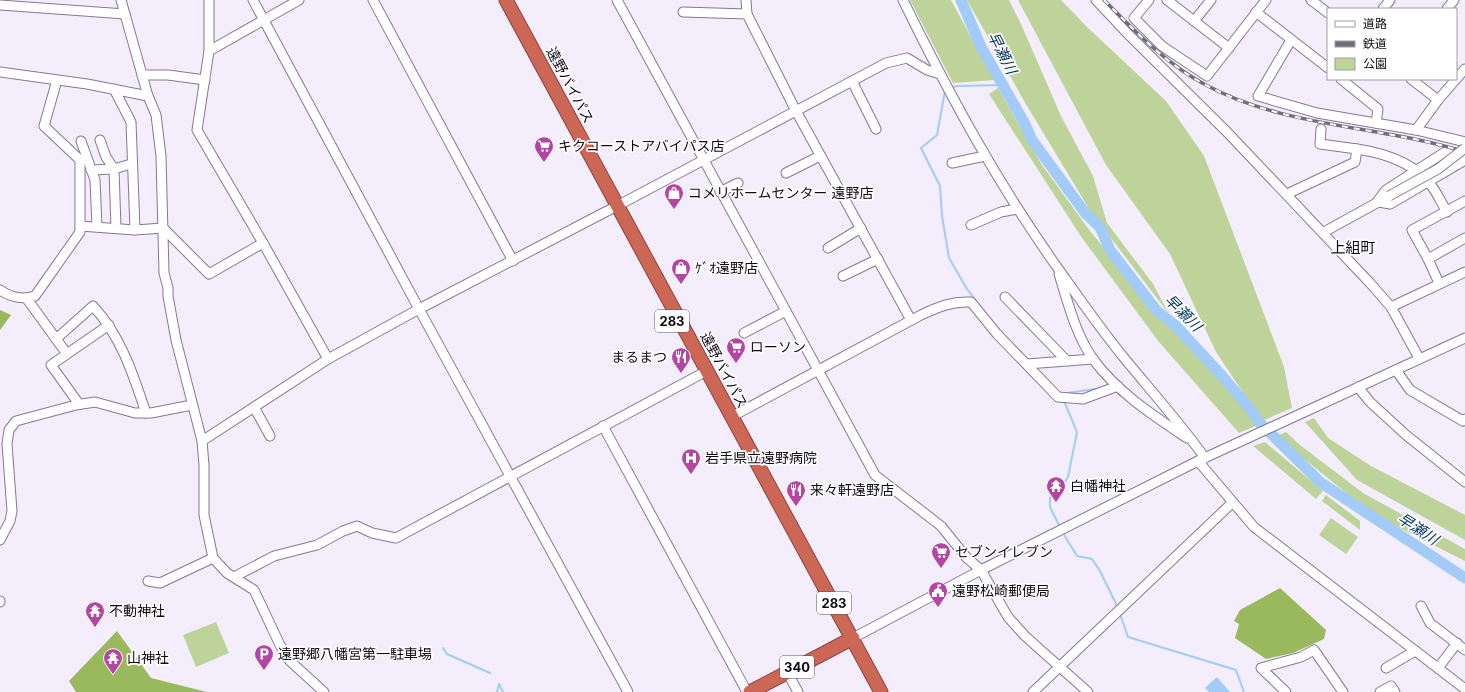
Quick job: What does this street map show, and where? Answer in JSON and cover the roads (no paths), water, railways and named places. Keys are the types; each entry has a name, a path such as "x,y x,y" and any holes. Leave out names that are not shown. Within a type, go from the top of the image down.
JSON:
{"highway":[{"name":"遠野バイパス","path":"498,0 731,417 849,640 872,692"},
{"name":"遠野バイパス","path":"506,0 701,374 849,640 881,692"},
{"name":"340","path":"748,692 849,640"}],"street":[{"path":"121,0 148,96 156,115 161,156 164,273 192,405 202,441 204,465 204,515 213,558 219,566 254,590 280,645 290,661 324,692"},
{"path":"209,0 208,51 197,130 264,243 328,359"},
{"path":"253,0 419,309 628,692"},
{"path":"208,51 299,0"},
{"path":"373,0 513,261"},
{"path":"617,0 817,370 876,475 940,526 966,557 981,570 1008,617 1026,636 1088,692"},
{"path":"746,0 747,14 796,110 911,320"},
{"path":"903,0 940,74 985,156 1017,209 1056,266 1124,358 1193,442 1232,503 1254,528 1465,689"},
{"path":"1096,0 1324,232 1391,307 1419,358"},
{"path":"1149,0 1134,18 1162,46 1207,76 1266,0"},
{"path":"1167,0 1229,48"},
{"path":"1194,21 1210,0"},
{"path":"1311,0 1327,12"},
{"path":"1448,8 1454,0"},
{"path":"0,5 125,14"},
{"path":"682,12 747,14"},
{"path":"1256,12 1327,67"},
{"path":"1291,40 1258,96 1317,113 1416,130 1465,142"},
{"path":"202,441 328,359 419,309 614,208 886,63 907,58 927,70 940,74"},
{"path":"1457,78 1465,69"},
{"path":"0,72 114,89 148,96"},
{"path":"142,75 168,75 205,80"},
{"path":"0,290 19,298 27,299 35,296 80,232 80,160 44,126 57,80"},
{"path":"1342,80 1378,109 1376,123"},
{"path":"1412,80 1438,100"},
{"path":"1416,130 1438,100 1455,80"},
{"path":"852,81 876,129"},
{"path":"114,89 131,122 135,230"},
{"path":"1321,129 1320,144 1378,152 1416,170 1428,182 1447,212"},
{"path":"100,140 106,157 114,169 116,228"},
{"path":"81,142 95,180 97,227"},
{"path":"1324,232 1438,169 1465,148"},
{"path":"1287,194 1355,162 1356,149"},
{"path":"1378,202 1386,190 1445,152 1465,159"},
{"path":"786,173 820,156"},
{"path":"952,163 985,156"},
{"path":"1378,202 1390,204 1465,159"},
{"path":"91,170 114,169 132,164"},
{"path":"720,192 738,183"},
{"path":"1439,283 1412,230 1465,201"},
{"path":"971,225 1001,212 1017,209"},
{"path":"80,226 135,230 163,228 209,274 264,243"},
{"path":"828,248 861,228"},
{"path":"1428,259 1465,238"},
{"path":"843,276 878,259"},
{"path":"1056,266 1077,329 1093,359 1118,386 1136,402 1193,442"},
{"path":"1391,307 1465,272"},
{"path":"1005,297 1067,362"},
{"path":"27,299 67,354"},
{"path":"731,417 911,320 944,304 956,302 971,302 997,334 1058,397 1083,399 1118,386"},
{"path":"56,339 93,306 109,325 131,368 146,413"},
{"path":"744,333 786,311"},
{"path":"79,404 52,365 109,325"},
{"path":"849,640 981,570 1204,458 1465,338"},
{"path":"1027,364 1093,359"},
{"path":"1396,370 1410,390 1463,421 1465,419"},
{"path":"234,577 274,556 317,545 343,531 357,526 372,532 396,538 701,374"},
{"path":"1358,387 1370,402 1406,435 1465,482"},
{"path":"0,540 10,521 12,511 7,444 10,430 16,421 26,417 79,404 95,402 135,413 146,413 192,405"},
{"path":"254,407 270,436"},
{"path":"603,426 748,692"},
{"path":"1033,692 1232,503"},
{"path":"148,581 160,583 213,558"},
{"path":"1421,606 1430,623 1465,650"},
{"path":"1438,668 1457,643"},
{"path":"1286,692 1261,668 1301,657 1314,650 1343,692"},
{"path":"1386,668 1415,651"},
{"path":"787,672 798,692"},
{"path":"1380,692 1391,686 1395,692"}],"water":[{"path":"1217,677 1230,692 1209,692 1205,688"}],"waterway":[{"name":"早瀬川","path":"961,0 981,47 1025,124 1032,140 1086,214 1100,227 1110,250 1157,311 1175,325 1223,377 1251,410 1259,422 1320,482 1465,578"},
{"path":"951,88 957,86 1003,85"},
{"path":"945,91 937,135 921,148 940,186 942,216 949,258 967,289 976,301"},
{"path":"994,324 1018,350"},
{"path":"1067,393 1102,388"},
{"path":"1060,527 1050,507 1050,498 1061,488 1068,477 1077,432 1064,401"},
{"path":"1063,533 1077,556 1092,559 1100,571 1118,608"},
{"path":"1120,614 1128,637 1236,670 1244,692"},
{"path":"443,648 447,654 490,673"},
{"path":"497,692 499,684 503,692"}],"railway":[{"path":"1104,0 1151,46 1176,66 1204,84 1235,98 1266,109 1299,118 1399,136 1465,152"}],"place":[{"name":"キクコーストアバイパス店","path":"544,163"},
{"name":"コメリホームセンター 遠野店","path":"674,210"},
{"name":"ｹﾞｵ遠野店","path":"681,285"},
{"name":"ローソン","path":"736,364"},
{"name":"まるまつ","path":"681,374"},
{"name":"岩手県立遠野病院","path":"691,475"},
{"name":"白幡神社","path":"1056,503"},
{"name":"来々軒遠野店","path":"796,507"},
{"name":"セブンイレブン","path":"941,569"},
{"name":"遠野松崎郵便局","path":"938,608"},
{"name":"不動神社","path":"95,628"},
{"name":"遠野郷八幡宮第一駐車場","path":"264,671"},
{"name":"山神社","path":"113,675"}],"district":[{"name":"上組町","path":"1353,248"}]}
